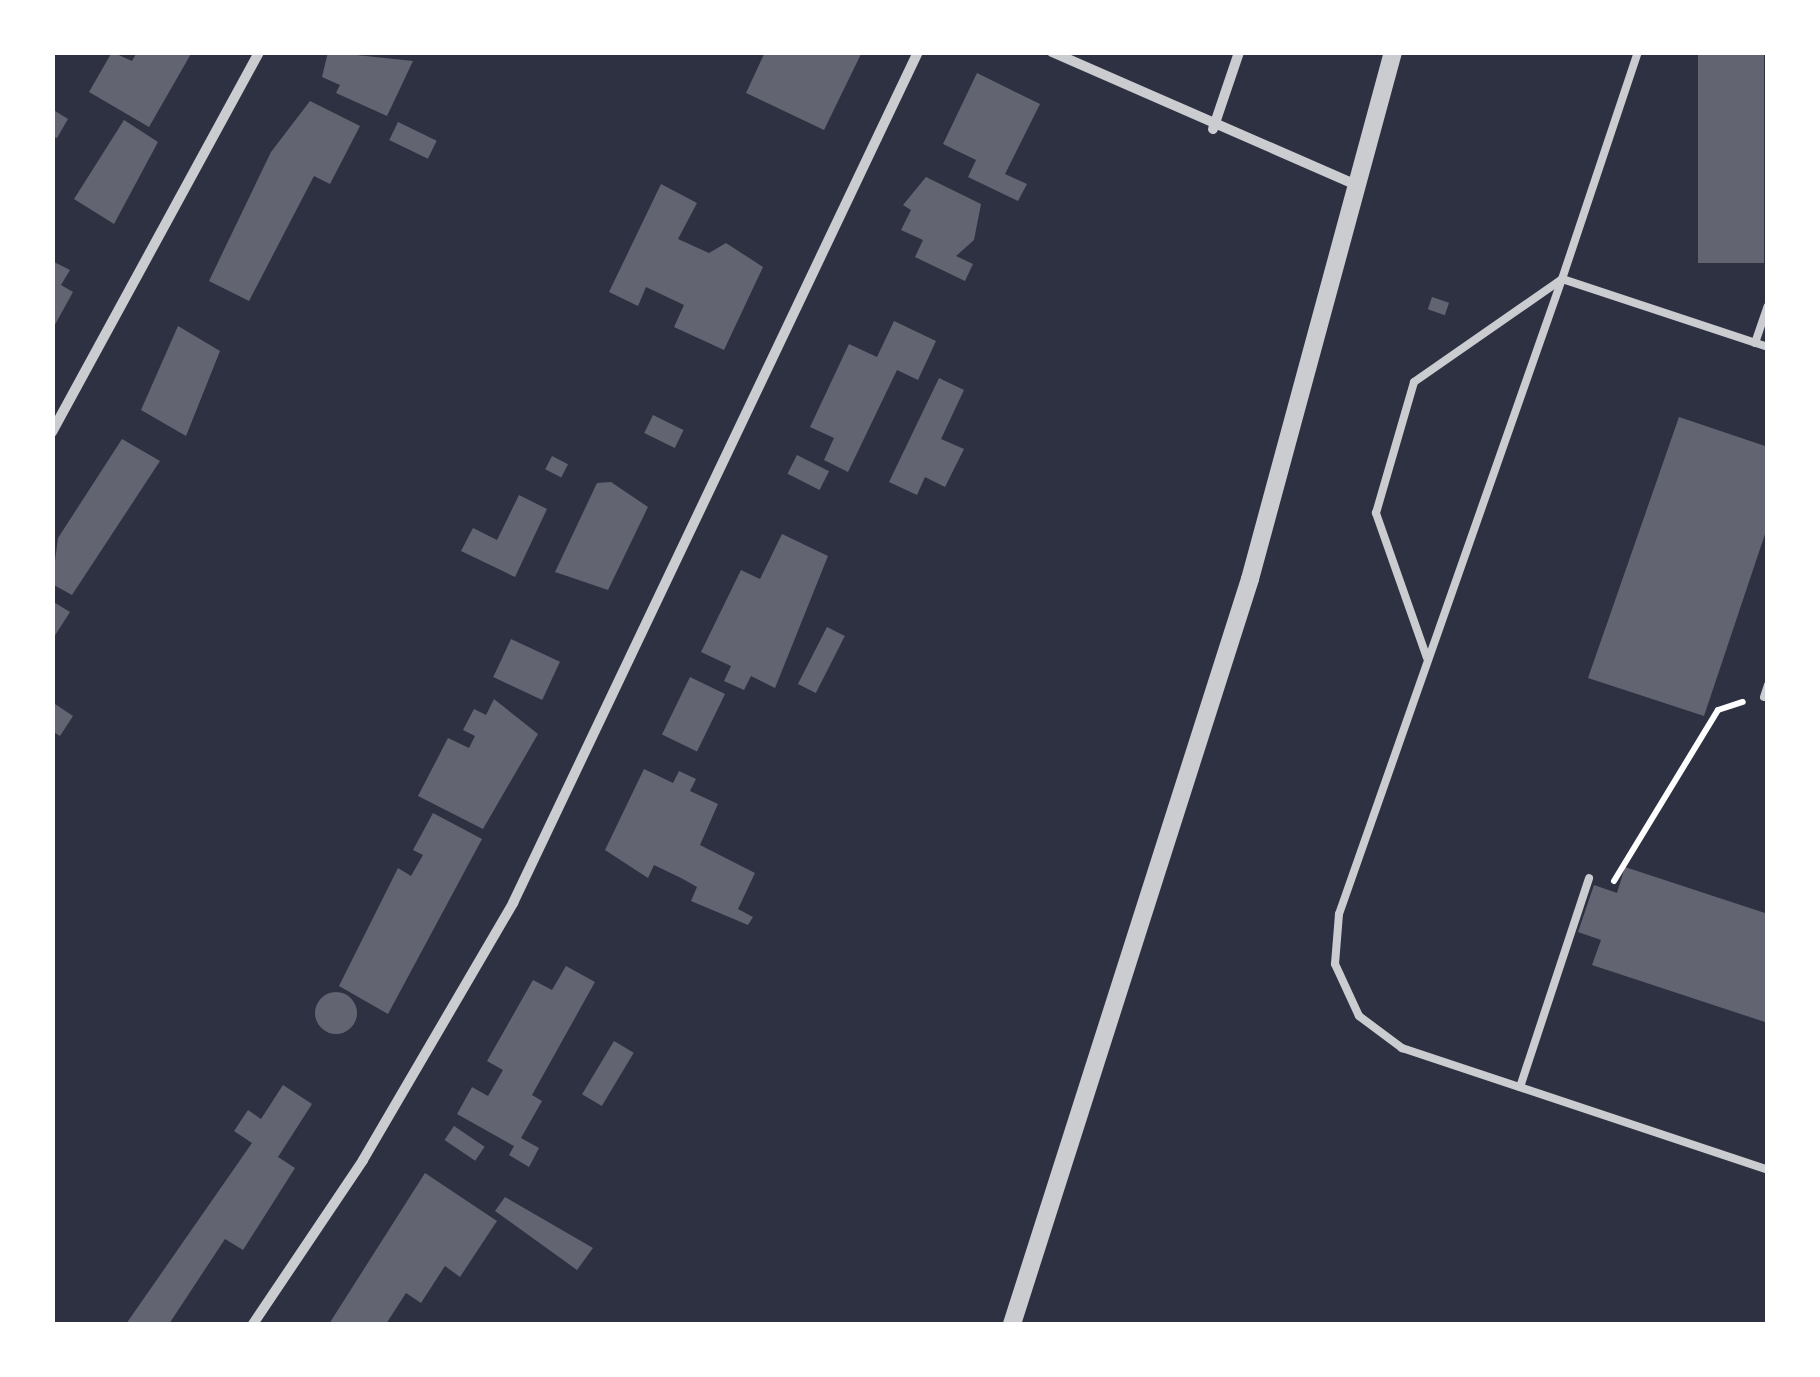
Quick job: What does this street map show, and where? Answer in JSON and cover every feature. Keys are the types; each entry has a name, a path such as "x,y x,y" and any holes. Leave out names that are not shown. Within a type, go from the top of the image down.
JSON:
{"street":[{"path":"52,432 259,52"},
{"path":"253,1324 363,1160 513,903 918,52"},
{"path":"1052,52 1213,129 1360,186"},
{"path":"1213,129 1239,52"},
{"path":"1012,1324 1250,579 1360,186 1393,52"}],"lane":[{"path":"1638,52 1339,914 1336,964 1358,1016 1402,1048 1768,1170"},
{"path":"1562,278 1768,346"},
{"path":"1428,660 1376,514 1414,382 1562,278"},
{"path":"1756,343 1768,306"},
{"path":"1764,696 1768,684"},
{"path":"1520,1087 1589,878"}],"path":[{"path":"1589,878 1612,886 1718,710 1764,696"}],"building":[{"path":"112,52 132,61 137,52 192,52 149,127 89,92"},
{"path":"328,52 413,61 387,116 336,93 340,85 322,77"},
{"path":"765,52 862,52 824,130 746,93"},
{"path":"1698,52 1764,52 1764,263 1698,263"},
{"path":"977,73 1040,104 1005,174 1027,184 1018,201 968,177 976,160 943,144"},
{"path":"310,101 360,126 330,184 314,176 249,301 209,281 271,152"},
{"path":"52,109 68,119 57,138 52,136"},
{"path":"124,120 158,142 114,224 74,199"},
{"path":"398,122 437,141 428,159 389,140"},
{"path":"926,177 981,204 974,240 956,256 973,264 965,281 915,257 923,240 901,230 911,210 903,205"},
{"path":"661,184 697,203 678,239 709,253 726,243 763,267 724,350 674,327 684,305 646,287 638,306 609,292"},
{"path":"52,261 70,270 61,285 73,292 52,330"},
{"path":"1432,297 1449,303 1445,315 1428,309"},
{"path":"894,321 936,341 918,380 897,370 848,472 824,460 834,438 810,427 849,344 877,357"},
{"path":"178,326 220,351 186,436 141,410"},
{"path":"939,378 964,390 941,439 964,449 945,487 925,477 917,495 889,482"},
{"path":"653,415 684,430 675,448 644,433"},
{"path":"1679,417 1768,447 1768,525 1704,716 1588,678"},
{"path":"122,439 160,461 72,595 52,584 58,538"},
{"path":"797,455 829,471 820,490 787,474"},
{"path":"552,456 568,464 561,478 545,469"},
{"path":"611,482 648,507 608,590 555,572 597,483"},
{"path":"519,495 547,509 515,577 461,551 473,528 497,540"},
{"path":"782,534 828,556 775,688 751,676 744,690 724,681 731,666 701,652 741,570 760,579"},
{"path":"52,601 70,612 52,640"},
{"path":"827,627 845,636 816,693 798,684"},
{"path":"511,639 560,662 542,700 493,677"},
{"path":"690,677 725,694 697,752 662,735"},
{"path":"494,699 538,734 483,829 418,796 448,738 469,748 475,736 463,730 474,709 486,715"},
{"path":"52,702 73,716 60,736 52,731"},
{"path":"644,769 673,783 679,771 696,779 690,791 718,804 700,845 755,873 738,909 753,917 748,925 691,901 697,887 683,879 654,865 648,878 605,850"},
{"path":"433,813 482,839 388,1014 339,986 398,868 411,876 423,855 413,850"},
{"path":"1625,867 1768,914 1768,1023 1592,965 1601,940 1578,932 1594,885 1617,893"},
{"path":"566,966 595,982 532,1095 542,1101 521,1138 539,1148 529,1167 509,1155 514,1146 457,1114 472,1087 488,1096 503,1070 487,1061 533,980 552,990"},
{"path":"336,992 351,998 357,1013 351,1028 336,1034 321,1028 315,1013 321,998"},
{"path":"614,1041 634,1053 602,1106 582,1094"},
{"path":"283,1085 312,1104 278,1157 295,1168 243,1250 225,1239 169,1324 126,1324 252,1143 234,1131 248,1110 261,1119"},
{"path":"454,1126 485,1147 475,1161 444,1140"},
{"path":"425,1173 497,1221 460,1277 445,1266 421,1303 406,1293 386,1324 329,1324"},
{"path":"505,1197 593,1248 577,1270 495,1211"}]}
